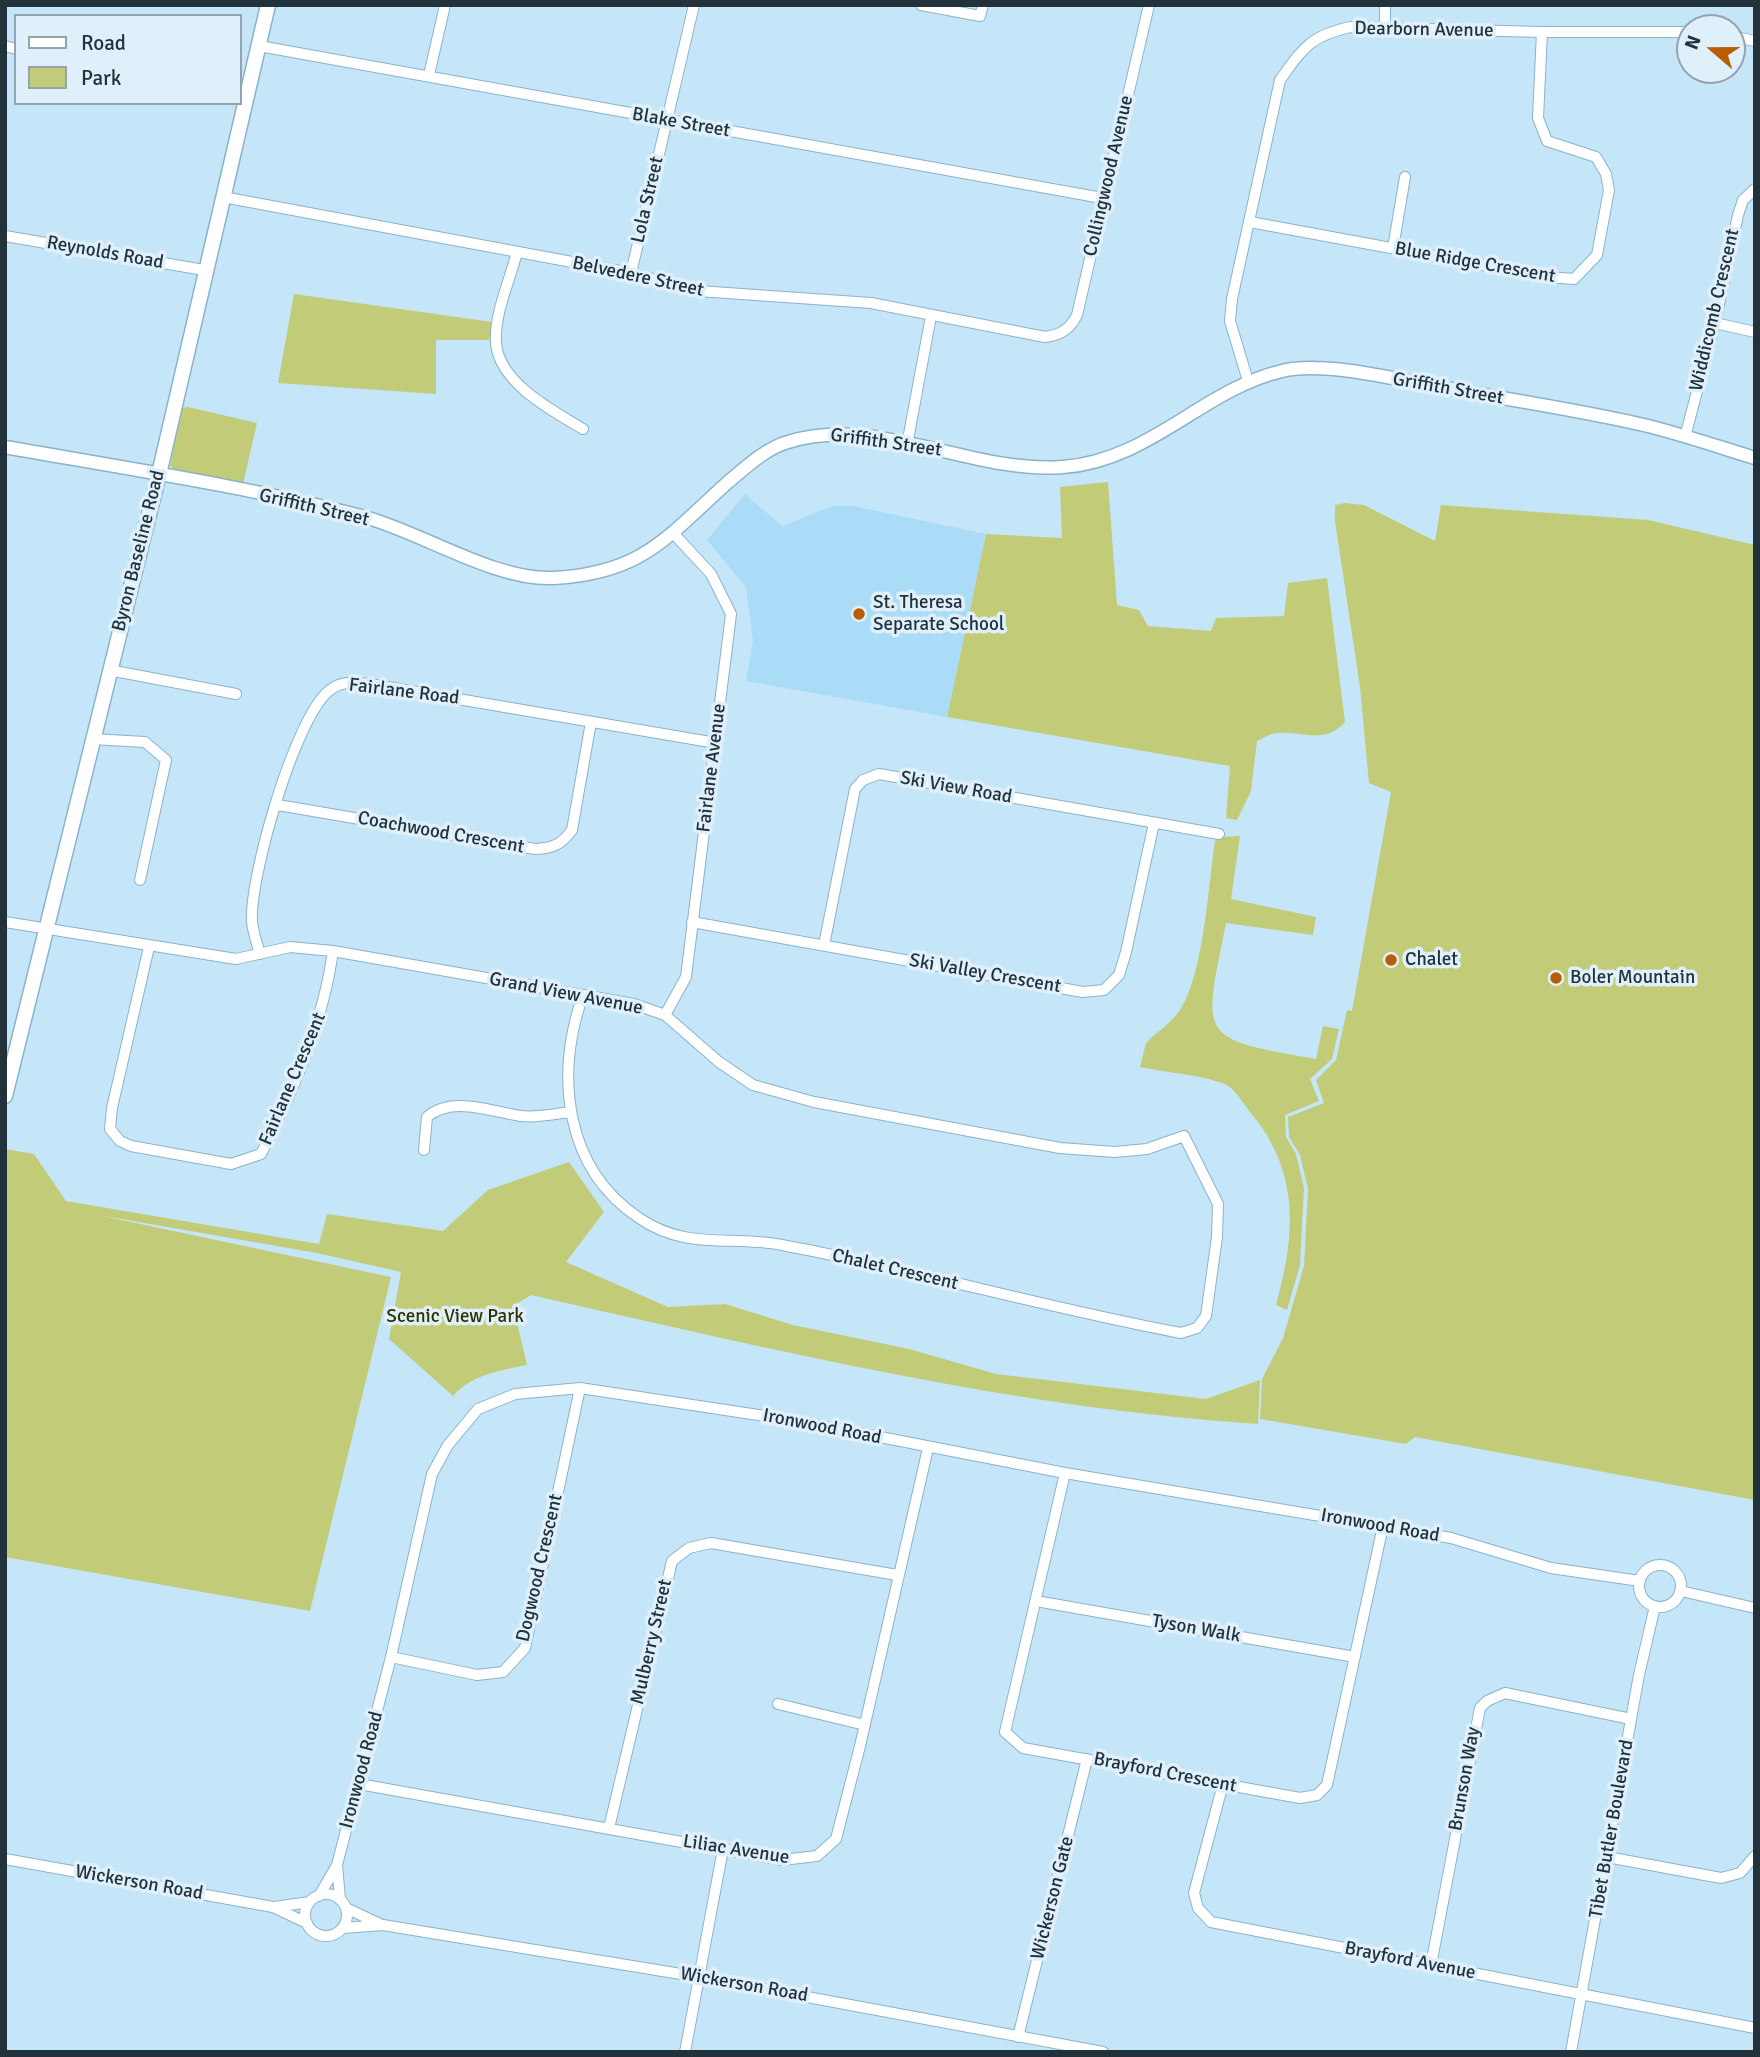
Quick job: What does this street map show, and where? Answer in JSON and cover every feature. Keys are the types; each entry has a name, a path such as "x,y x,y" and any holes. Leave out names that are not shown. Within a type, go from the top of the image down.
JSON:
{"main road":[{"name":"Byron Baseline Road","path":"242,100 259,46 268,5"},
{"name":"Byron Baseline Road","path":"5,1096 159,474 223,197 241,105"}],"street":[{"path":"429,75 445,5"},
{"name":"Lola Street","path":"631,273 694,5"},
{"path":"922,5 980,16 983,5"},
{"name":"Collingwood Avenue","path":"1055,336 1070,328 1077,315 1102,198 1149,5"},
{"path":"1385,5 1385,28"},
{"name":"Dearborn Avenue","path":"1248,381 1230,321 1280,80 1302,50 1323,33 1350,27 1676,32"},
{"name":"Blue Ridge Crescent","path":"1250,222 1574,279 1597,255 1609,190 1606,174 1596,157 1547,141 1538,118 1542,32"},
{"name":"Blake Street","path":"259,46 1102,198"},
{"path":"1393,248 1405,177"},
{"name":"Widdicomb Crescent","path":"1685,437 1715,323 1738,215 1743,200 1755,189"},
{"name":"Belvedere Street","path":"223,197 631,273 698,291 755,297 836,299 1045,337 1055,336"},
{"name":"Reynolds Road","path":"5,236 204,270"},
{"path":"517,252 499,321 496,345 506,372 539,401 583,429"},
{"path":"907,445 931,316"},
{"path":"1715,323 1755,332"},
{"name":"Griffith Street","path":"5,447 159,474 363,517 515,573 547,578 590,575 622,567 674,534 746,466 783,443 828,433 1020,466 1065,467 1114,456 1140,445 1248,381 1287,369 1352,372 1648,426 1755,458"},
{"name":"Fairlane Avenue","path":"665,1015 686,977 731,614 711,574 674,534"},
{"path":"109,670 236,694"},
{"name":"Fairlane Road","path":"260,954 252,924 253,901 284,773 315,706 328,691 344,682 376,685 716,743"},
{"name":"Coachwood Crescent","path":"278,805 535,849 550,848 563,843 572,830 591,722"},
{"path":"92,738 145,742 166,760 140,880"},
{"name":"Ski View Road","path":"824,945 851,801 855,789 879,774 1219,834"},
{"name":"Ski Valley Crescent","path":"692,922 1083,992 1104,990 1119,975 1126,952 1154,823"},
{"name":"Grand View Avenue","path":"5,922 236,959 290,947 333,951 634,1004 665,1015 719,1062 753,1085 814,1102 1059,1148 1115,1152 1147,1149 1184,1136"},
{"name":"Fairlane Crescent","path":"149,947 112,1108 110,1129 120,1141 131,1146 231,1164 261,1154 270,1137 317,1029 327,994 333,951"},
{"name":"Chalet Crescent","path":"583,995 570,1066 570,1112 580,1151 600,1184 639,1219 674,1235 700,1242 779,1244 1181,1333 1197,1328 1206,1316 1217,1237 1218,1204 1184,1136"},
{"path":"424,1150 427,1117 439,1107 471,1106 523,1116 570,1112"},
{"name":"Ironwood Road","path":"314,1899 337,1865 391,1657 432,1474 448,1445 478,1409 515,1394 580,1388 798,1422 1065,1473 1451,1538 1551,1568 1640,1581"},
{"name":"Dogwood Crescent","path":"391,1657 477,1675 503,1672 525,1648 580,1388"},
{"name":"Liliac Avenue","path":"359,1784 782,1860 803,1860 828,1849 836,1839 865,1725 928,1448"},
{"name":"Brayford Crescent","path":"1065,1473 1005,1732 1023,1748 1300,1798 1317,1795 1327,1785 1383,1526"},
{"name":"Mulberry Street","path":"609,1828 672,1561 689,1548 711,1543 897,1575"},
{"path":"1665,1565 1679,1576 1681,1591 1668,1606 1655,1606 1641,1595 1640,1581 1650,1568 1665,1565"},
{"path":"1681,1591 1755,1608"},
{"name":"Tyson Walk","path":"1036,1601 1355,1657"},
{"name":"Tibet Butler Boulevard","path":"1571,2052 1631,1719 1655,1606"},
{"name":"Brunson Way","path":"1431,1965 1480,1708 1495,1696 1515,1694 1631,1719"},
{"path":"778,1704 865,1725"},
{"name":"Wickerson Gate","path":"1018,2037 1087,1759"},
{"name":"Brayford Avenue","path":"1223,1784 1194,1894 1198,1908 1211,1922 1755,2028"},
{"path":"685,2052 723,1849"},
{"path":"1607,1857 1721,1878 1740,1873 1755,1856"},
{"name":"Wickerson Road","path":"5,1859 273,1907 307,1923"},
{"name":"Ironwood Road","path":"337,1865 343,1903"},
{"path":"330,1894 343,1903 347,1919 342,1928 334,1935 323,1936 313,1932 307,1923 306,1914 314,1899 330,1894"},
{"name":"Wickerson Road","path":"273,1907 314,1899"},
{"name":"Wickerson Road","path":"343,1903 383,1925"},
{"name":"Wickerson Road","path":"342,1928 383,1925 700,1977 1104,2052"}],"shaded area":[{"name":"St. Theresa Separate School","path":"745,494 782,526 832,506 853,506 986,534 947,717 746,681 753,641 746,587 707,540"}],"green space":[{"path":"294,294 492,322 489,340 436,340 436,394 278,383"},
{"path":"188,407 257,423 243,484 175,470 170,466 181,408"},
{"path":"1108,482 1117,605 1139,610 1148,626 1211,631 1216,618 1284,616 1288,583 1327,578 1345,722 1337,729 1321,735 1275,733 1257,741 1251,791 1237,820 1226,818 1230,766 947,717 986,534 1062,538 1060,487"},
{"name":"Boler Mountain","path":"1335,505 1364,505 1435,541 1441,505 1648,520 1755,545 1755,1500 1415,1437 1406,1444 1260,1419 1262,1379 1283,1338 1304,1266 1308,1189 1300,1155 1289,1137 1288,1117 1324,1103 1316,1080 1336,1060 1347,1010 1352,1011 1391,792 1369,783 1360,687 1335,521"},
{"path":"1240,836 1231,899 1316,917 1313,935 1226,923 1213,990 1213,1011 1217,1027 1229,1037 1248,1045 1316,1059 1323,1026 1339,1029 1332,1059 1310,1079 1319,1101 1285,1115 1286,1137 1296,1154 1304,1188 1300,1265 1287,1310 1276,1305 1287,1254 1289,1204 1278,1157 1266,1134 1239,1096 1225,1084 1140,1067 1146,1043 1180,1010 1195,974 1204,929 1215,841 1220,837"},
{"name":"Scenic View Park","path":"5,1149 34,1154 66,1201 319,1244 327,1214 443,1231 488,1190 569,1162 604,1212 566,1262 668,1307 725,1304 793,1325 909,1349 996,1374 1206,1399 1260,1380 1258,1424 1074,1405 892,1374 531,1295 513,1306 527,1365 477,1378 453,1396 389,1339 401,1272 317,1253 98,1215 391,1277 310,1611 5,1557"}],"place":[{"name":"St. Theresa Separate School","path":"859,614"},
{"name":"Chalet","path":"1391,960"},
{"name":"Boler Mountain","path":"1556,978"}]}
